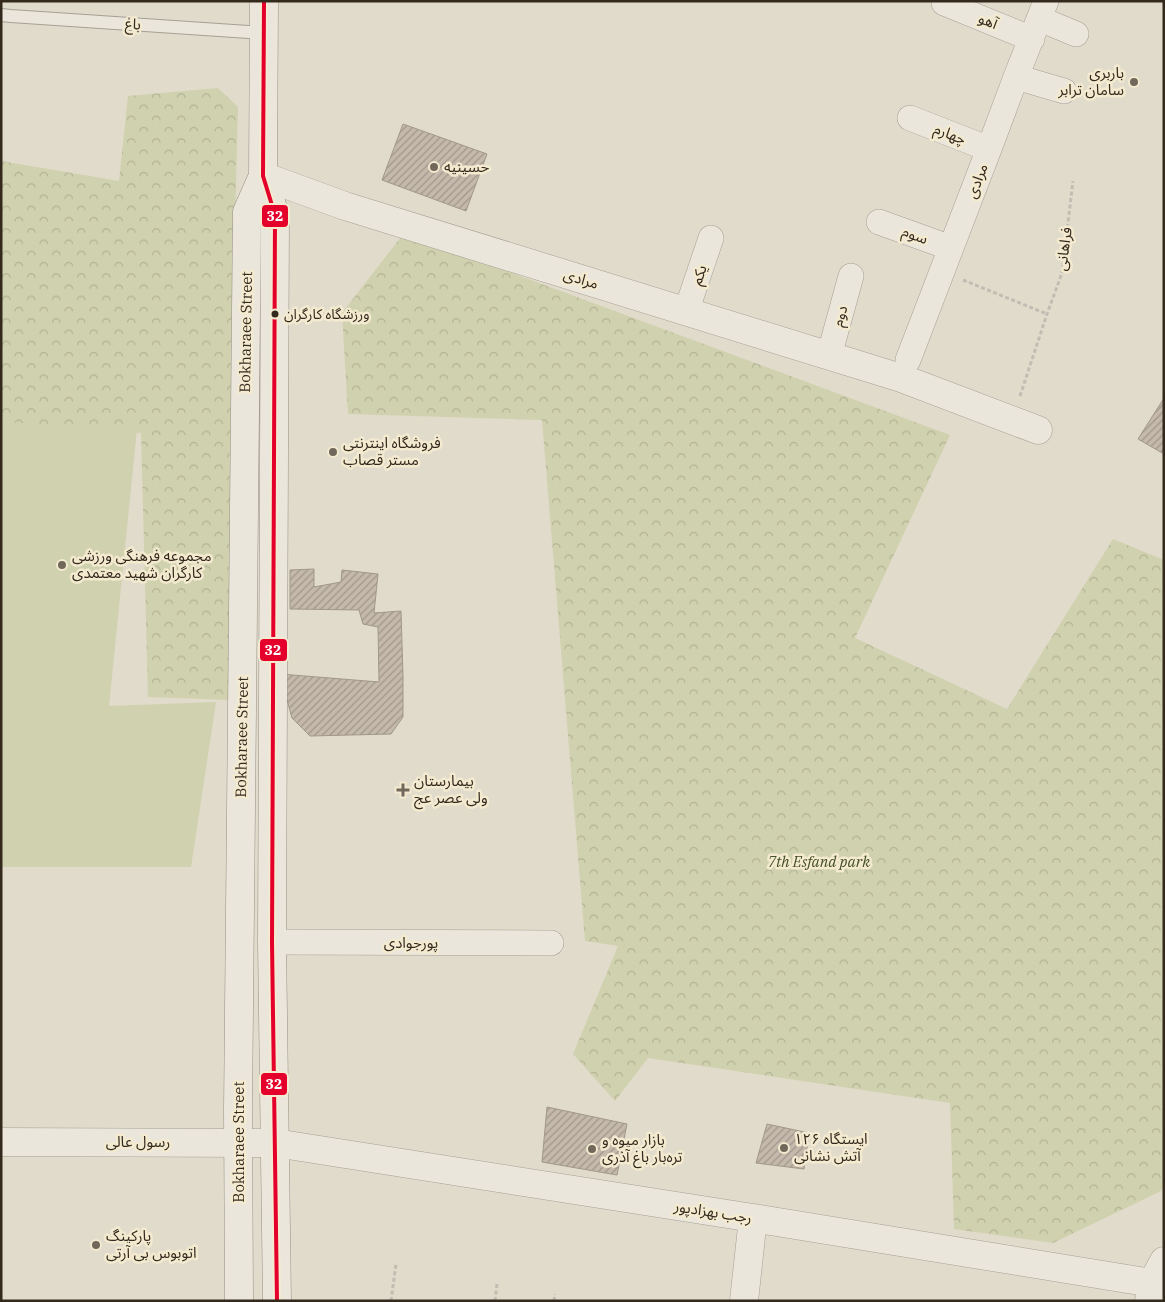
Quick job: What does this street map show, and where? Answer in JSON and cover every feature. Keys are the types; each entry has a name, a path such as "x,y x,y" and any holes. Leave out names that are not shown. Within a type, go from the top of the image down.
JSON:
{"main road":[{"name":"Bokharaee Street","path":"264,1 263,176 275,215 272,942 277,1301"},
{"name":"Bokharaee Street","path":"239,1301 238,1143 247,212 263,176"},
{"name":"مرادی","path":"263,176 345,206 829,356 904,369"},
{"path":"904,369 1012,420 1038,430"},
{"path":"241,861 272,860"},
{"name":"رسول عالی","path":"1,1142 275,1144"},
{"name":"رجب بهزادپور","path":"275,1144 1155,1281"},
{"path":"744,1301 752,1218"}],"street":[{"name":"آهو","path":"944,3 1039,20 1076,34"},
{"name":"مرادی","path":"904,369 1039,20"},
{"path":"1016,77 1064,91"},
{"name":"چهارم","path":"910,118 989,149"},
{"name":"سوم","path":"879,222 951,248"},
{"name":"یکم","path":"686,312 712,238"},
{"name":"دوم","path":"829,356 851,276"},
{"name":"پورجوادی","path":"272,942 551,943"}],"lane":[{"name":"باغ","path":"1,15 264,33"}],"path":[{"name":"فراهانی","path":"1012,420 1062,272 1072,181"},
{"path":"942,271 1047,314"},
{"path":"391,1301 396,1264"},
{"path":"495,1301 497,1284"},
{"path":"554,1301 556,1294"}],"green space":[{"path":"218,88 238,107 234,262 229,700 148,697 141,433 3,422 1,418 1,161 119,181 128,96"},
{"name":"7th Esfand park","path":"404,233 950,435 855,638 1007,709 1113,539 1164,560 1164,1185 1161,1191 1053,1243 954,1229 950,1103 648,1058 615,1101 573,1054 618,946 585,941 542,420 348,414 342,313"},
{"name":"مجموعه فرهنگی ورزشی کارگران شهید معتمدی","path":"1,422 137,429 109,706 216,702 191,867 1,867"}],"building":[{"name":"حسینیه","path":"403,124 487,154 466,211 382,180"},
{"path":"1164,398 1164,454 1138,439"},
{"path":"314,569 314,587 341,582 342,570 378,574 374,613 401,611 403,717 391,734 310,736 292,718 280,674 379,682 378,627 363,624 359,610 290,609 290,570"},
{"path":"547,1107 627,1124 617,1175 542,1162"},
{"name":"ایستگاه ۱۲۶ آتش نشانی","path":"767,1124 809,1133 804,1169 756,1163"}],"transit line":[{"name":"32","path":"264,1 263,176 275,215 272,942 277,1301"}],"place":[{"name":"باربری سامان ترابر","path":"1134,82"},
{"name":"حسینیه","path":"434,167"},
{"name":"ورزشگاه کارگران","path":"275,314"},
{"name":"فروشگاه اینترنتی مستر قصاب","path":"333,452"},
{"name":"مجموعه فرهنگی ورزشی کارگران شهید معتمدی","path":"62,565"},
{"name":"بیمارستان ولی عصر عج","path":"403,790"},
{"name":"ایستگاه ۱۲۶ آتش نشانی","path":"784,1148"},
{"name":"بازار میوه و تره‌بار باغ آذری","path":"592,1149"},
{"name":"پارکینگ اتوبوس بی آرتی","path":"96,1245"}]}
